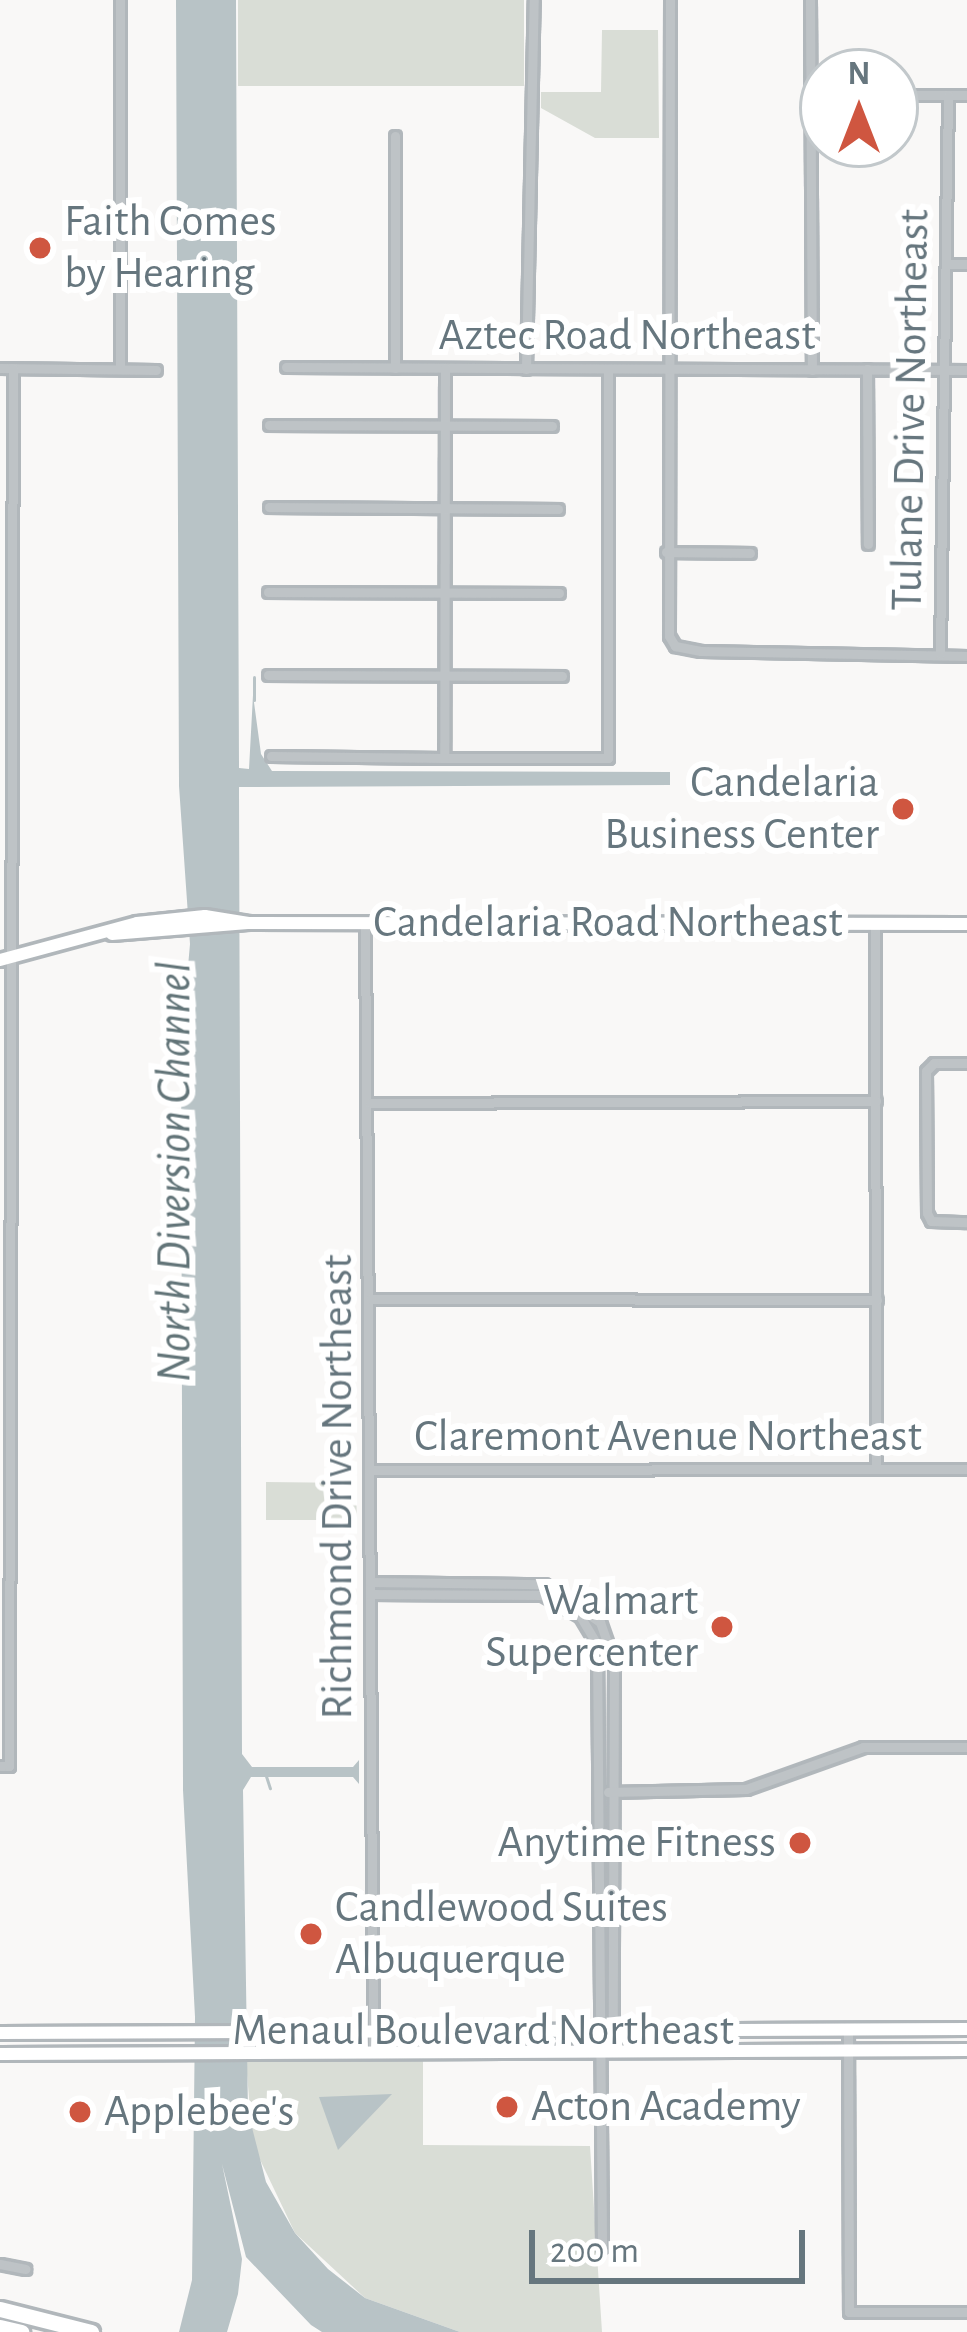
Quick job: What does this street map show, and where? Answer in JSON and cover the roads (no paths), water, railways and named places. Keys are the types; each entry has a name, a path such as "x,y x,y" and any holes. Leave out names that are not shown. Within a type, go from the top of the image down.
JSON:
{"highway":[{"path":"0,2309 91,2332"},
{"path":"0,2327 21,2332"}],"main road":[{"name":"Candelaria Road Northeast","path":"6,958 112,934 248,923 967,924"},
{"name":"Menaul Boulevard Northeast","path":"0,2032 967,2029"},
{"name":"Menaul Boulevard Northeast","path":"0,2054 967,2050"}],"street":[{"path":"120,0 120,369"},
{"path":"526,369 534,0"},
{"path":"670,0 666,552 667,624 675,646 967,656"},
{"path":"810,0 814,48"},
{"path":"919,95 967,95"},
{"name":"Tulane Drive Northeast","path":"940,654 948,95"},
{"path":"395,136 395,368"},
{"path":"812,370 816,168"},
{"path":"947,264 967,264"},
{"path":"0,368 156,370"},
{"path":"5,1766 6,958 13,368"},
{"name":"Aztec Road Northeast","path":"286,368 967,370"},
{"path":"444,758 445,368"},
{"path":"271,756 608,758 608,369"},
{"path":"867,369 868,544"},
{"path":"269,425 552,426"},
{"path":"268,507 558,509"},
{"path":"666,552 750,553"},
{"path":"268,592 559,593"},
{"path":"268,675 562,676"},
{"name":"Richmond Drive Northeast","path":"365,923 370,1103 373,2052"},
{"path":"875,924 876,1469"},
{"path":"967,1063 934,1064 926,1071 928,1218 967,1222"},
{"path":"370,1103 876,1101"},
{"path":"371,1298 877,1300"},
{"name":"Claremont Avenue Northeast","path":"369,1470 967,1469"},
{"path":"370,1588 543,1595 594,1624 601,1662 608,1792 613,2020 603,2032 602,2247"},
{"path":"608,1792 746,1789 863,1747 967,1747"},
{"path":"848,2030 849,2312 967,2312"},
{"path":"0,2264 26,2270"}],"waterway":[{"path":"254,677 254,700"},
{"path":"265,1773 270,1788"}],"place":[{"name":"Faith Comes by Hearing","path":"40,248"},
{"name":"Candelaria Business Center","path":"903,809"},
{"name":"Walmart Supercenter","path":"722,1627"},
{"name":"Anytime Fitness","path":"800,1843"},
{"name":"Candlewood Suites Albuquerque","path":"311,1934"},
{"name":"Acton Academy","path":"507,2107"},
{"name":"Applebee's","path":"80,2112"}],"water label":[{"name":"North Diversion Channel","path":"176,1172"}]}
